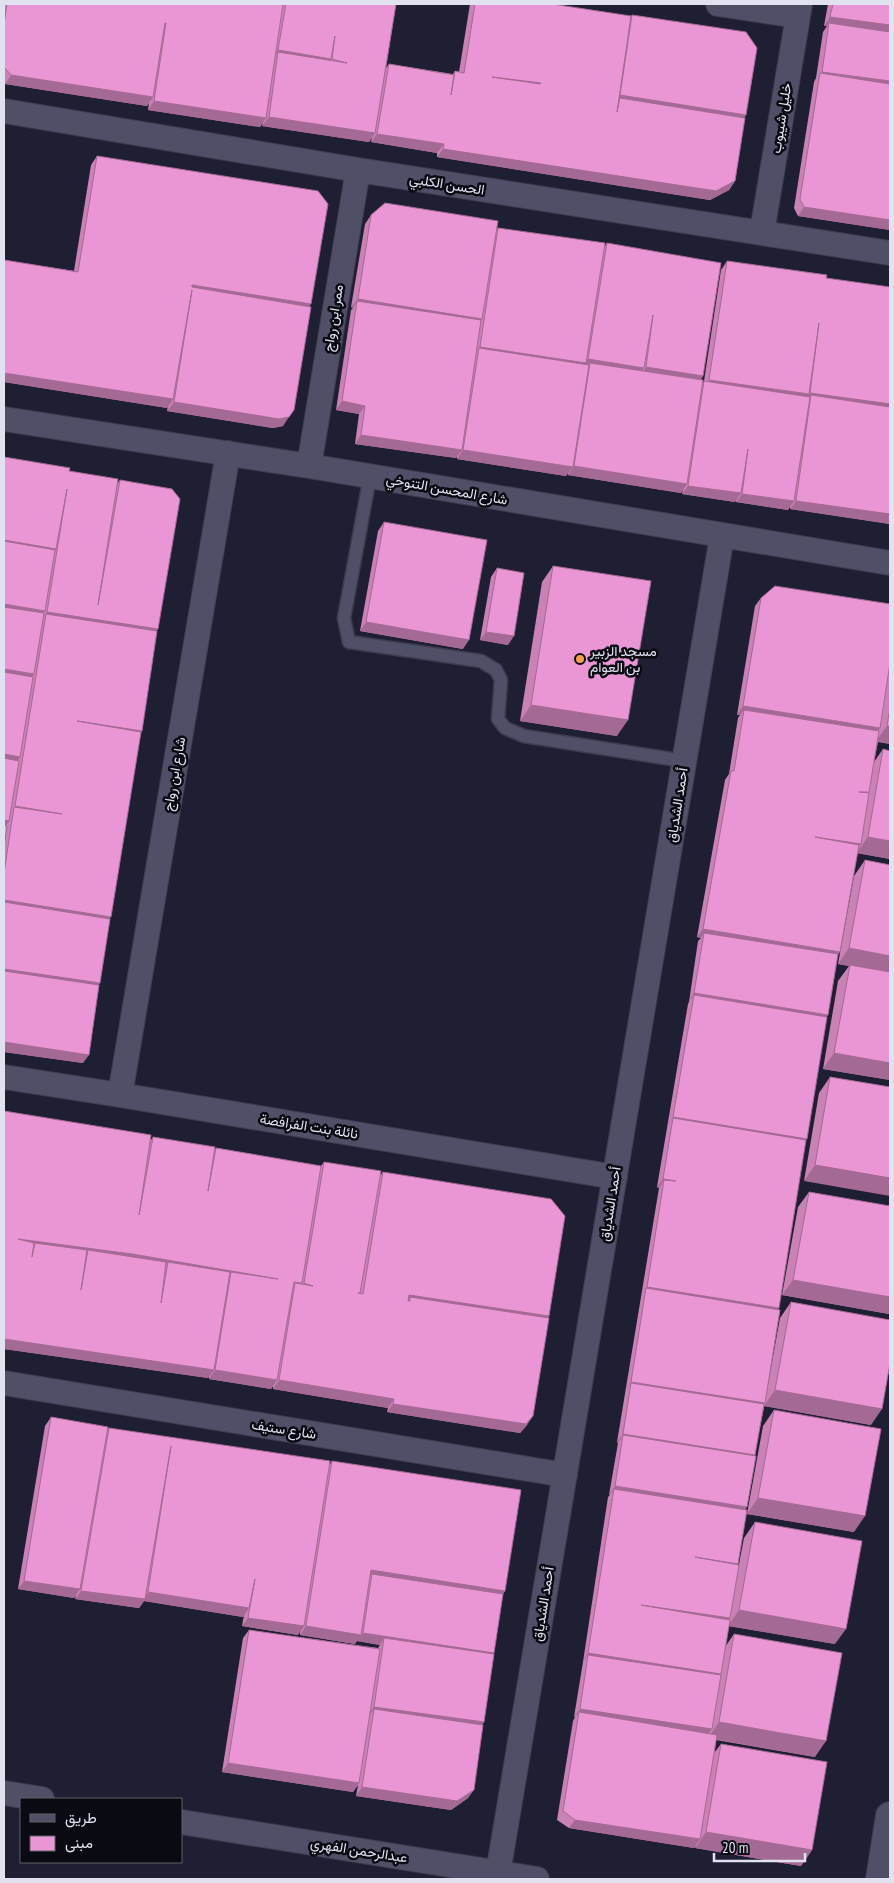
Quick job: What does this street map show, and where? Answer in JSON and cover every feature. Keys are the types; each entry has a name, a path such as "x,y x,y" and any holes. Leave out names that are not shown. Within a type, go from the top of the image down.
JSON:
{"street":[{"path":"718,4 799,10"},
{"name":"خليل شيبوب","path":"762,232 799,10"},
{"name":"الحسن الكلبي","path":"4,110 358,170 890,253"},
{"name":"ممر ابن رواج","path":"309,466 358,170"},
{"name":"شارع المحسن التنوخي","path":"4,419 309,466 890,563"},
{"name":"شارع ابن رواج","path":"120,1095 228,453"},
{"name":"أحمد الشدياق","path":"498,1873 722,536"},
{"name":"نائلة بنت الفرافصة","path":"4,1078 120,1095 615,1177"},
{"name":"شارع ستيف","path":"4,1383 565,1475"},
{"path":"4,1793 36,1798"},
{"path":"880,1879 890,1816"},
{"name":"عبدالرحمن الفهري","path":"182,1822 537,1879"}],"lane":[{"path":"370,476 344,618 349,642 481,661 496,670 500,680 498,719 505,728 524,736 684,761"}],"building":[{"path":"7,4 283,4 266,118 154,101 166,23 153,97 11,75 4,67 4,24"},
{"path":"286,4 396,4 375,133 269,117 278,52 347,63 332,59 335,36 331,59 278,50"},
{"path":"475,4 552,4 631,16 617,112 620,98 745,118 735,181 716,191 443,149 444,144 377,134 389,64 454,75 451,95 455,71 464,73","holes":["492,77 541,83 540,84"]},
{"path":"833,4 890,4 890,25 830,17"},
{"path":"632,15 746,32 757,48 746,115 620,95"},
{"path":"829,23 890,32 890,81 822,72"},
{"path":"820,73 890,84 890,220 804,207 800,199"},
{"path":"97,156 318,191 328,204 311,304 192,285 192,287 311,307 294,410 289,417 279,419 174,402 192,290 173,399 4,373 4,260 78,272"},
{"path":"385,203 498,221 482,319 358,299 371,215"},
{"path":"498,228 605,243 586,363 480,347"},
{"path":"607,243 721,263 703,376 646,367 653,315 644,368 588,359"},
{"path":"727,261 827,275 826,278 890,287 890,404 810,393 819,323 809,394 709,380"},
{"path":"357,301 481,320 462,450 361,435 365,406 342,401"},
{"path":"479,348 589,365 573,467 463,450"},
{"path":"590,363 703,380 687,484 574,466"},
{"path":"704,381 810,397 794,501 742,494 748,449 741,493 688,486"},
{"path":"811,395 890,407 890,514 796,501"},
{"path":"4,457 70,468 69,471 118,479 98,605 120,480 172,489 180,499 158,629 47,612 67,489 56,549 4,540"},
{"path":"384,522 487,540 469,640 366,622"},
{"path":"4,541 55,550 45,611 4,604"},
{"name":"مسجد الزبير بن العوام","path":"553,566 651,581 628,720 531,705"},
{"path":"497,568 524,573 514,636 486,632"},
{"path":"775,586 890,604 890,663 880,728 743,706 761,598"},
{"path":"4,607 44,613 34,674 4,669"},
{"path":"46,614 157,631 142,731 77,721 141,732 111,917 4,900 4,873 14,807 62,814 15,806"},
{"path":"4,672 33,677 20,757 4,754"},
{"path":"890,708 890,726 887,726"},
{"path":"744,710 879,731 869,792 859,792 869,793 861,844 815,837 859,845 840,952 703,929 731,771 734,771"},
{"path":"883,749 890,751 890,841 868,837"},
{"path":"4,758 19,761 9,821 4,820"},
{"path":"4,825 7,826 4,848"},
{"path":"865,860 890,865 890,956 849,948"},
{"path":"4,902 110,919 100,983 4,969"},
{"path":"704,933 838,954 828,1015 694,993"},
{"path":"850,965 890,972 890,1063 834,1053"},
{"path":"4,971 99,985 89,1055 4,1042"},
{"path":"694,995 827,1017 807,1139 673,1117"},
{"path":"830,1077 890,1087 890,1178 815,1165"},
{"path":"4,1111 151,1135 139,1215 153,1137 215,1147 208,1191 216,1148 321,1166 302,1283 294,1282 277,1380 215,1370 231,1272 278,1279 132,1254 18,1239 34,1243 32,1257 35,1243 87,1250 81,1290 88,1250 166,1262 161,1303 168,1262 230,1272 214,1370 4,1339"},
{"path":"673,1118 806,1140 779,1308 647,1287 664,1180 676,1181 663,1179"},
{"path":"324,1162 381,1171 360,1293 358,1293 363,1294 383,1172 551,1199 565,1216 549,1316 409,1295 408,1301 410,1301 410,1297 549,1318 533,1416 526,1424 393,1404 394,1399 279,1380 295,1283 313,1286 304,1283"},
{"path":"809,1192 890,1206 890,1297 793,1280"},
{"path":"646,1288 780,1310 765,1403 631,1382"},
{"path":"791,1302 890,1320 890,1363 882,1409 775,1390"},
{"path":"631,1383 764,1404 755,1455 623,1434"},
{"path":"774,1410 881,1429 865,1516 758,1498"},
{"path":"51,1417 108,1427 80,1589 24,1581"},
{"path":"109,1428 330,1461 304,1626 248,1618 255,1579 249,1608 148,1592 171,1446 145,1599 81,1591"},
{"path":"623,1435 756,1456 747,1507 615,1486"},
{"path":"332,1461 521,1490 505,1591 371,1570 361,1635 306,1626"},
{"path":"614,1489 747,1510 738,1564 695,1557 739,1565 730,1618 641,1605 730,1620 721,1674 588,1653"},
{"path":"755,1522 862,1541 846,1629 739,1610"},
{"path":"372,1574 503,1594 494,1653 363,1633"},
{"path":"249,1630 380,1649 359,1783 228,1763"},
{"path":"734,1634 842,1653 826,1741 719,1722"},
{"path":"384,1638 494,1654 484,1722 374,1707"},
{"path":"588,1655 721,1675 712,1729 580,1709"},
{"path":"374,1709 483,1725 474,1790 457,1801 362,1787"},
{"path":"579,1712 717,1735 700,1839 575,1820 563,1811"},
{"path":"721,1744 827,1762 812,1850 706,1832"}],"place":[{"name":"مسجد الزبير بن العوام","path":"580,659"}]}
